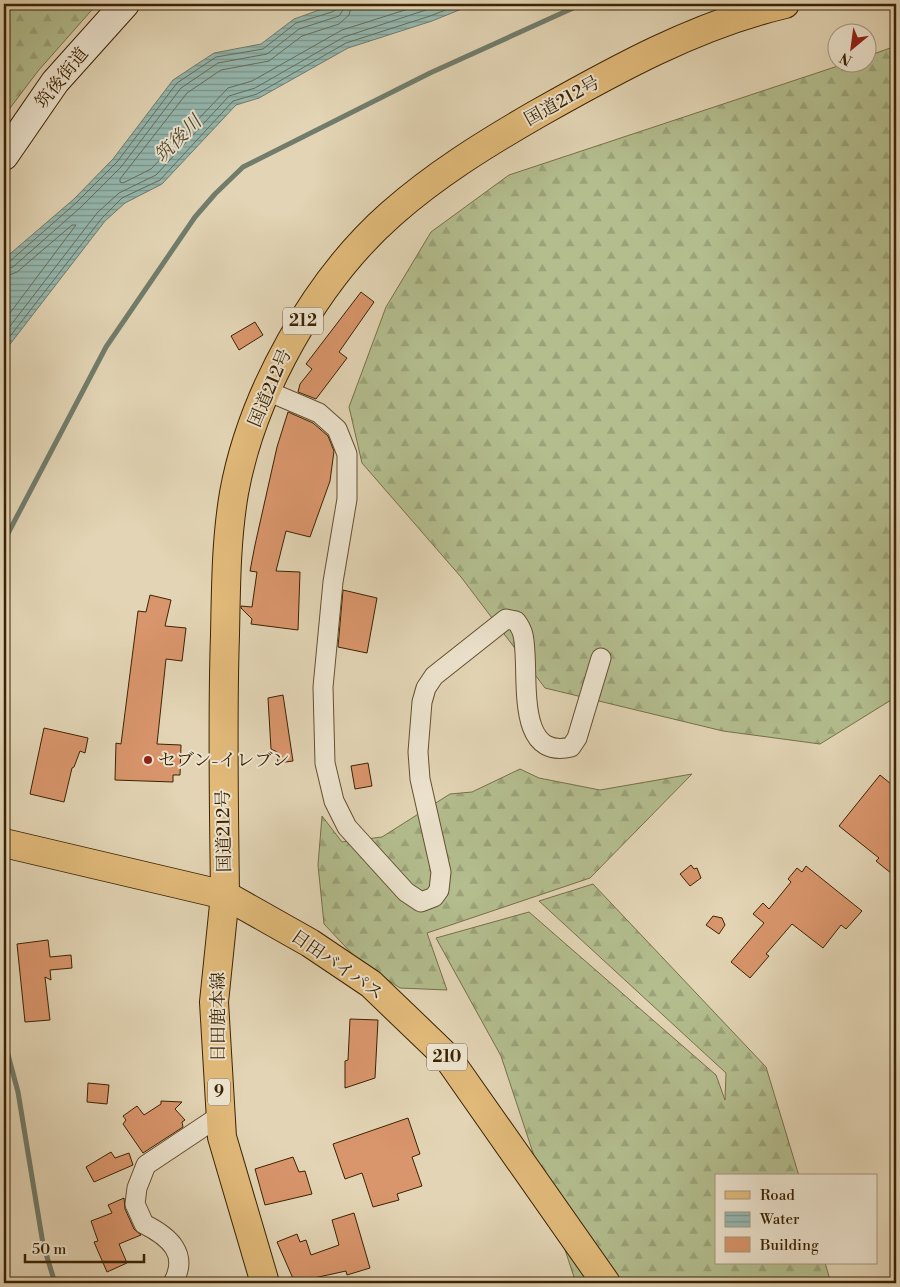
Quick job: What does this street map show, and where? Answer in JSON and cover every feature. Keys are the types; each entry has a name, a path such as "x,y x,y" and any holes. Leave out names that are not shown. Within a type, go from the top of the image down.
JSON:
{"main road":[{"name":"国道212号","path":"225,895 223,706 227,548 234,492 245,450 266,390 291,340 320,296 356,249 389,216 438,175 508,131 592,83 699,31 760,10 785,4"},
{"name":"日田バイパス","path":"4,843 225,895 310,943 371,984 448,1058 606,1283"},
{"name":"日田鹿本線","path":"225,895 214,1002 222,1137 265,1283"}],"street":[{"name":"筑後街道","path":"4,156 55,82 125,4"},
{"path":"266,390 319,413 337,429 347,454 347,498 333,582 323,687 324,764 334,801 347,827 367,852 406,892 421,902 434,897 439,890 441,872 420,778 418,752 422,702 426,688 434,676 506,619 516,621 523,632 527,659 525,684 533,734 549,748 560,750 571,747 577,738 601,658"},
{"path":"173,1283 180,1271 180,1257 163,1233 144,1224 135,1204 137,1188 146,1166 221,1115"}],"green space":[{"path":"4,4 97,4 38,71 4,116"},
{"path":"896,46 896,697 820,744 723,731 545,688 461,577 362,463 349,407 386,307 431,232 509,175 828,69 828,72 878,72 878,52"},
{"path":"520,769 539,778 600,790 692,774 590,878 427,933 447,990 400,988 358,960 324,924 318,865 322,816 342,842 382,837 450,794 472,792"},
{"path":"593,884 766,1067 798,1174 715,1174 715,1264 825,1264 831,1283 576,1283 501,1056 436,938 529,912 716,1075 725,1100 726,1073 539,901"}],"water":[{"name":"筑後川","path":"336,4 474,4 432,21 348,48 259,98 236,105 162,184 125,203 105,221 4,352 4,259 74,199 113,159 173,80 214,53 261,44 294,19"}],"building":[{"path":"361,292 374,302 339,352 347,358 316,399 298,392 300,384 312,369 306,364"},
{"path":"255,322 263,335 239,350 231,336"},
{"path":"288,412 313,423 328,436 334,451 330,481 310,537 286,531 276,571 300,572 298,630 251,624 252,619 241,608 241,606 252,607 257,572 250,571 277,447"},
{"path":"343,590 377,598 367,653 338,647"},
{"path":"150,595 171,600 165,626 186,628 182,661 166,659 157,744 181,745 180,775 173,775 173,782 115,780 116,743 121,744 138,611 146,612"},
{"path":"283,695 293,761 278,763 277,752 271,749 268,698"},
{"path":"44,728 88,738 85,753 80,751 72,768 64,802 30,794"},
{"path":"368,763 372,786 355,789 351,766"},
{"path":"880,775 896,788 896,877 876,861 879,858 839,826"},
{"path":"691,865 694,869 697,868 701,878 690,886 680,874"},
{"path":"806,866 862,911 846,929 841,925 823,948 792,924 766,954 769,956 750,978 731,962 764,923 753,914 763,903 769,909 791,882 788,879 797,868 802,872"},
{"path":"713,916 722,918 725,925 719,934 706,925"},
{"path":"48,940 50,957 71,955 72,968 50,970 51,980 45,977 50,1020 25,1022 17,944"},
{"path":"350,1019 378,1020 375,1078 345,1088 345,1061 348,1060"},
{"path":"88,1083 109,1085 107,1104 87,1102"},
{"path":"161,1101 182,1102 175,1109 185,1120 182,1122 183,1127 143,1153 123,1124 126,1120 123,1116 137,1106 144,1115 161,1104"},
{"path":"408,1118 420,1154 412,1157 422,1186 397,1194 399,1200 373,1207 362,1173 345,1179 333,1144"},
{"path":"111,1152 115,1158 129,1153 133,1165 94,1182 86,1167"},
{"path":"293,1157 299,1172 305,1171 312,1194 265,1205 255,1169"},
{"path":"124,1198 125,1209 134,1229 141,1235 119,1244 127,1263 107,1272 94,1242 98,1241 91,1221 112,1213 108,1205"},
{"path":"354,1213 370,1268 347,1275 346,1271 314,1278 306,1283 295,1283 277,1242 297,1234 300,1242 306,1240 311,1255 339,1245 332,1220"}],"waterway":[{"path":"4,541 106,347 195,217 215,194 243,167 430,73 582,4"},
{"path":"4,1040 18,1092 43,1244 55,1283"}],"place":[{"name":"セブン-イレブン","path":"148,760"}]}
